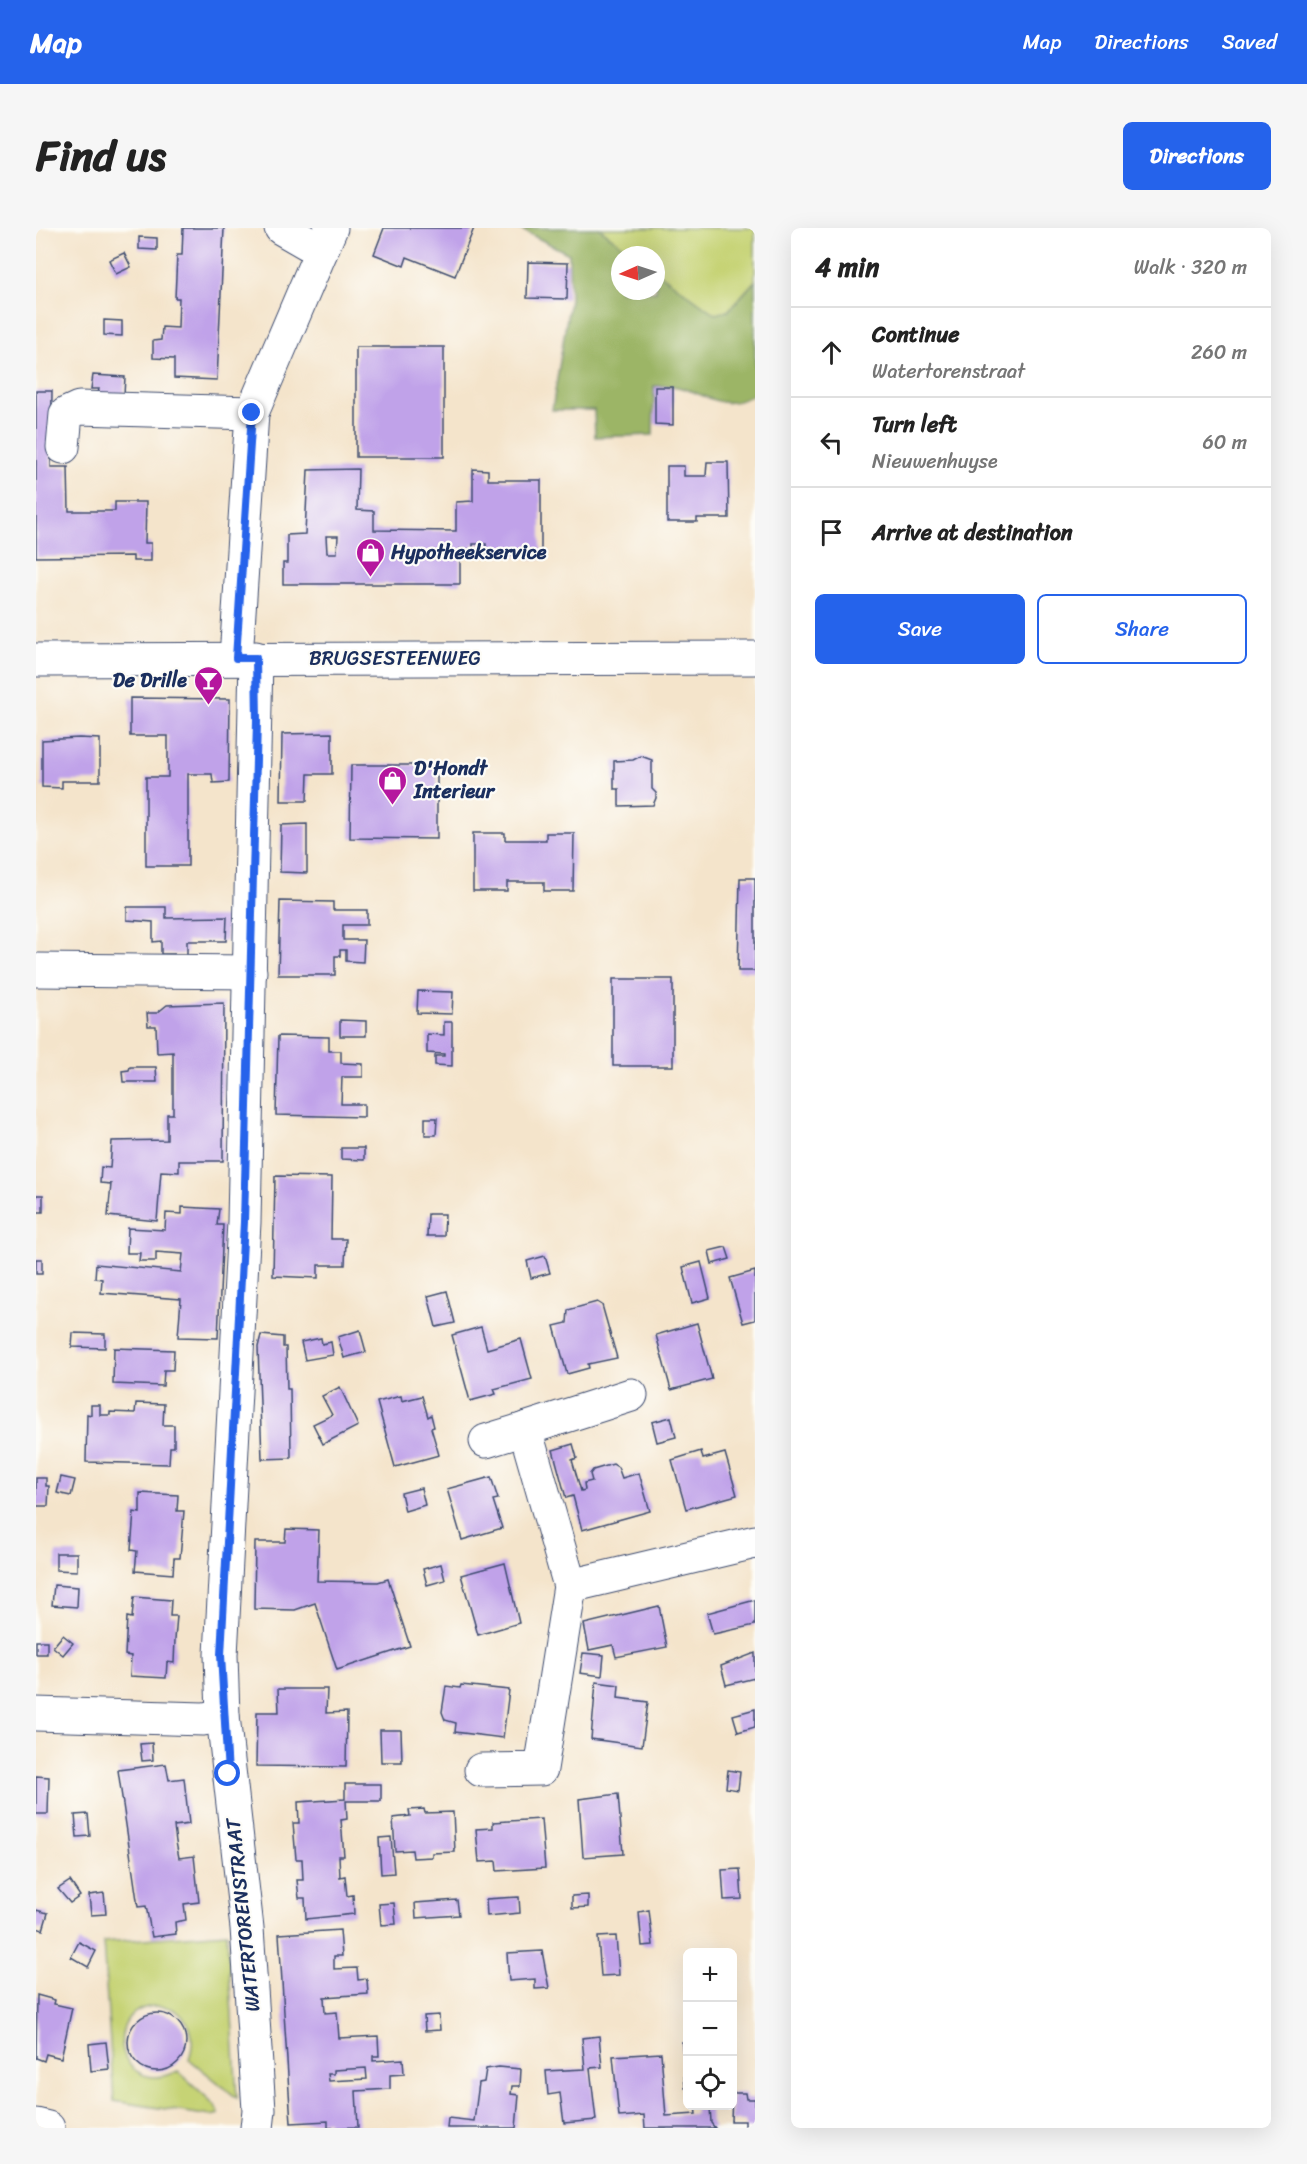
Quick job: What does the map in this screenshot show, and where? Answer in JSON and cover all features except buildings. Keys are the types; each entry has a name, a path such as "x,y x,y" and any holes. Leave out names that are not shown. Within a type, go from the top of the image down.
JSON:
{"street":[{"path":"281,228 326,240"},
{"name":"WATERTORENSTRAAT","path":"256,2128 260,2110 247,1928 223,1716 221,1655 244,1222 250,972 246,658 252,413 326,240"},
{"path":"63,447 66,414 79,408 252,413"},
{"name":"BRUGSESTEENWEG","path":"36,660 755,658"},
{"path":"36,970 250,972"},
{"path":"486,1441 631,1395"},
{"path":"481,1770 540,1768 570,1586 525,1429"},
{"path":"570,1586 755,1542"},
{"path":"36,1714 203,1719 223,1716"},
{"path":"36,2125 48,2128"}],"green space":[{"path":"518,228 599,228 623,246 611,246 611,300 665,300 665,278 715,314 728,311 755,281 755,393 743,400 723,402 673,386 654,386 653,435 595,437 594,410 552,410 570,299 569,254"},
{"path":"599,228 755,228 755,281 728,311 715,315 665,278 665,246 623,246"},
{"path":"227,1933 237,2098 189,2059 192,2036 182,2016 171,2008 157,2006 139,2010 127,2021 122,2035 123,2050 129,2064 141,2074 157,2077 178,2071 215,2105 219,2114 211,2116 114,2101 103,1942"}],"place":[{"name":"Hypotheekservice","path":"370,578"},
{"name":"De Drille","path":"208,706"},
{"name":"D'Hondt Interieur","path":"393,806"}],"route":[{"path":"228,1774 221,1655 244,1222 257,721 256,658 236,658 252,413"}]}
